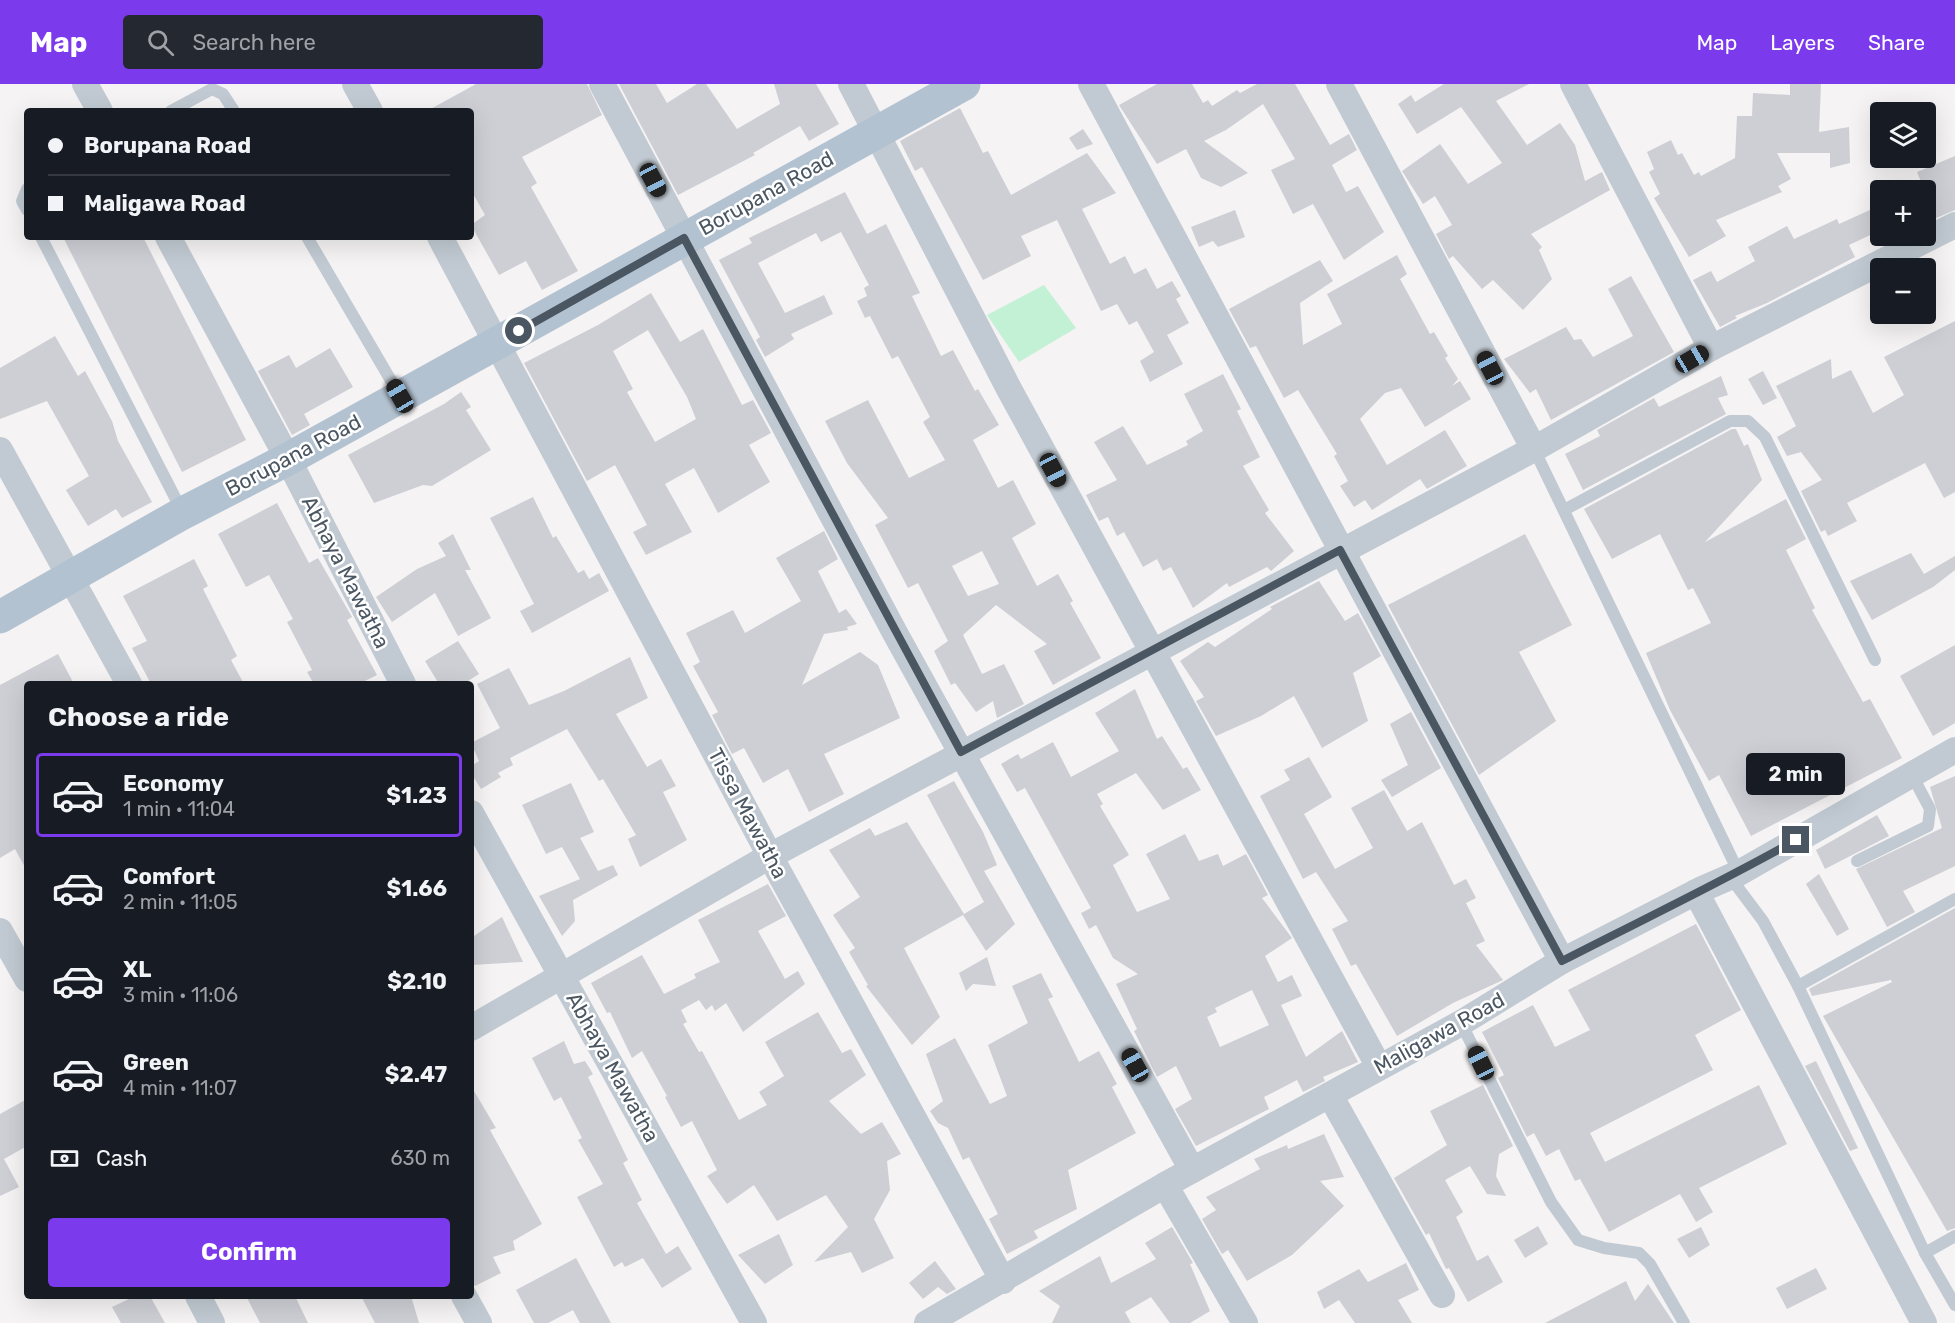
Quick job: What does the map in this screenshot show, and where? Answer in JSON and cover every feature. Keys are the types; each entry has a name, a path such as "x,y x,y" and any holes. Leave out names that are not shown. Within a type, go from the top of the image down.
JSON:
{"main road":[{"name":"Borupana Road","path":"0,617 183,513 288,459 964,84"}],"street":[{"path":"85,84 98,108"},
{"path":"355,84 368,108"},
{"path":"602,84 961,752 1192,1170"},
{"path":"851,84 878,132 1009,389 1379,1067"},
{"path":"1091,84 1562,961"},
{"path":"1339,84 1533,449"},
{"path":"1573,84 1711,348"},
{"path":"474,1026 564,977 770,856 961,752 1533,449 1711,348 1955,225"},
{"name":"Abhaya Mawatha","path":"170,240 288,459 402,681"},
{"name":"Tissa Mawatha","path":"442,240 770,856 1003,1281"},
{"path":"0,450 127,681"},
{"name":"Maligawa Road","path":"927,1323 1165,1185 1461,1023 1562,961 1734,875 1955,750"},
{"name":"Abhaya Mawatha","path":"474,818 754,1323"},
{"path":"1696,892 1924,1323"},
{"path":"0,931 24,974"},
{"path":"1330,1095 1442,1295"},
{"path":"1165,1185 1245,1323"},
{"path":"200,1299 212,1323"},
{"path":"466,1299 479,1323"}],"lane":[{"path":"177,108 212,89 223,94 232,108"},
{"path":"43,240 183,513"},
{"path":"309,240 400,396"},
{"path":"1564,510 1730,421 1748,421 1765,437 1875,660"},
{"path":"1533,449 1564,510 1734,875 1763,921 1798,986 1925,1253 1955,1305"},
{"path":"1857,861 1928,826 1930,809 1912,776"},
{"path":"1798,986 1955,899"},
{"path":"1461,1023 1551,1202 1578,1240 1604,1248 1639,1253 1650,1264 1684,1323"},
{"path":"1925,1253 1955,1236"}],"green space":[{"path":"1044,285 1076,328 1019,362 987,315"}],"building":[{"path":"476,84 587,84 602,115 522,157 537,183 531,187 578,271 542,290 526,261 499,275 474,230 474,223 485,215 474,195 474,108 432,108"},
{"path":"619,84 656,84 667,103 697,84 706,84 737,129 780,104 774,84 816,84 839,124 809,141 800,126 753,153 755,155 678,195"},
{"path":"1157,84 1192,84 1203,103 1208,100 1212,106 1237,90 1240,93 1257,84 1295,84 1330,145 1349,134 1357,150 1332,165 1346,192 1358,186 1384,232 1344,260 1313,204 1293,214 1271,170 1295,159 1263,104 1226,130 1204,141 1248,173 1221,187 1201,178 1186,149 1157,164 1119,105"},
{"path":"1444,84 1529,84 1496,101 1527,145 1560,123 1575,145 1585,181 1602,172 1610,190 1531,234 1542,247 1539,250 1552,279 1523,310 1493,280 1482,289 1453,256 1449,259 1436,234 1452,225 1435,196 1423,204 1402,171 1440,144 1468,184 1502,163 1461,107 1417,134 1398,104 1411,95 1415,102"},
{"path":"1790,84 1821,84 1819,132 1849,127 1850,163 1830,168 1830,153 1777,153 1791,179 1778,186 1782,192 1716,220 1726,236 1689,257 1654,198 1660,194 1649,172 1654,169 1647,152 1671,140 1678,155 1682,153 1694,175 1699,172 1701,176 1735,158 1737,116 1752,116 1753,93 1790,95"},
{"path":"960,108 983,153 988,151 1011,195 1087,153 1116,193 1082,209 1110,264 1125,256 1134,274 1146,268 1157,289 1172,281 1181,296 1176,299 1189,323 1167,335 1183,364 1150,382 1140,361 1154,352 1137,321 1129,325 1117,304 1101,311 1057,220 1021,236 1031,256 983,280 922,167 915,171 900,141"},
{"path":"1083,129 1093,144 1077,150 1069,138"},
{"path":"1955,156 1955,210 1936,218 1936,180 1920,180 1917,172 1926,168 1936,168 1936,164"},
{"path":"845,192 867,234 886,224 920,293 912,296 941,356 953,350 975,391 978,389 999,425 973,440 998,488 1013,480 1036,524 1012,538 1037,586 1058,574 1073,601 1070,603 1101,658 1053,685 1034,651 1047,644 996,605 963,635 982,674 1004,664 1024,704 997,718 993,701 976,712 955,683 951,685 934,651 948,641 918,583 908,588 875,525 888,518 847,463 825,421 868,400 909,478 945,460 923,422 930,417 898,356 892,359 870,316 865,318 857,301 867,296 864,288 869,285 841,232 821,242 816,233 758,263 785,313 824,295 833,314 791,334 794,339 765,357 756,340 760,337 719,260 752,243 749,238","holes":["982,551 999,584 968,596 952,566"]},
{"path":"1235,210 1245,237 1218,247 1213,241 1199,247 1191,227"},
{"path":"1870,210 1870,235 1849,245 1855,257 1767,303 1735,316 1737,318 1720,327 1693,280 1711,271 1717,282 1755,261 1748,247 1787,226 1794,239 1837,219 1839,224"},
{"path":"65,240 145,240 246,440 182,472"},
{"path":"1397,255 1407,274 1400,279 1430,334 1434,332 1448,356 1445,358 1458,379 1452,386 1460,381 1471,399 1425,427 1401,388 1385,393 1360,419 1387,465 1445,430 1467,466 1427,489 1420,479 1372,510 1365,500 1354,507 1340,486 1348,481 1334,456 1337,454 1298,390 1284,398 1256,346 1250,348 1229,309 1320,260 1333,281 1300,303 1303,345 1342,324 1327,294"},
{"path":"1631,276 1674,352 1551,420 1536,389 1530,393 1504,359 1566,327 1574,340 1581,339 1593,357 1633,336 1608,289"},
{"path":"651,293 680,342 703,329 742,405 753,400 771,433 749,445 770,482 718,513 694,468 665,484 692,532 646,555 633,532 647,525 615,465 587,481 524,363 598,325","holes":["648,330 687,397 696,419 655,442 627,392 633,389 613,351"]},
{"path":"1955,321 1955,492 1944,498 1925,463 1847,503 1857,521 1828,536 1825,530 1821,532 1801,491 1822,480 1801,452 1787,456 1777,437 1796,426 1776,386 1831,359 1832,379 1851,370 1873,413 1904,395 1884,357"},
{"path":"55,336 78,376 85,371 112,421 118,441 152,502 122,518 116,509 88,526 66,490 89,476 47,401 0,419 0,368"},
{"path":"330,348 353,387 304,414 310,425 292,435 258,371 289,355 296,368"},
{"path":"1763,371 1777,398 1763,405 1748,379"},
{"path":"1223,374 1241,409 1237,411 1260,457 1243,466 1269,510 1265,513 1294,551 1271,571 1267,567 1229,587 1227,583 1193,608 1171,567 1163,571 1157,559 1143,567 1124,532 1117,536 1108,517 1099,521 1086,495 1117,480 1094,442 1123,426 1147,465 1188,445 1186,441 1203,431 1184,394"},
{"path":"1721,376 1728,395 1718,398 1726,414 1583,490 1565,454 1600,436 1597,430 1654,398 1659,407"},
{"path":"461,392 471,407 466,410 491,450 432,486 423,485 374,503 348,455 444,404"},
{"path":"1732,429 1736,429 1744,446 1748,444 1762,480 1705,542 1786,499 1806,539 1786,550 1815,608 1812,610 1863,702 1870,699 1902,758 1751,836 1719,775 1709,781 1670,710 1646,653 1711,623 1693,588 1688,590 1660,534 1612,559 1584,509"},
{"path":"533,497 553,538 556,536 578,573 584,570 589,579 599,573 609,591 532,633 520,611 534,604 490,518"},
{"path":"277,503 309,563 318,558 352,617 347,620 377,675 365,681 312,681 307,672 312,670 287,622 293,619 269,575 246,587 218,534"},
{"path":"824,531 838,559 818,571 839,613 846,609 857,624 847,627 848,630 824,634 802,685 860,652 878,665 900,718 824,754 844,794 809,812 788,769 763,783 744,748 732,754 712,715 718,712 693,666 700,662 686,633 733,610 745,633 801,601 776,558"},
{"path":"453,534 471,570 465,570 491,618 458,636 435,593 392,622 376,597 417,569 446,556 438,543"},
{"path":"1525,534 1572,625 1519,652 1556,721 1479,775 1388,605"},
{"path":"1911,553 1924,574 1955,556 1955,570 1933,587 1872,620 1850,581"},
{"path":"194,559 208,586 203,589 237,656 231,660 242,681 149,681 132,648 147,641 123,596"},
{"path":"1319,581 1345,621 1358,613 1381,656 1353,673 1368,721 1322,748 1294,696 1261,716 1216,736 1196,701 1204,697 1180,661 1208,642 1215,647 1272,609 1270,607"},
{"path":"458,641 479,674 468,681 437,681 425,661"},
{"path":"1955,645 1955,723 1933,736 1900,676"},
{"path":"58,654 72,681 24,681 24,866 15,849 0,858 0,685"},
{"path":"630,657 648,698 616,714 647,767 661,759 676,786 663,792 687,840 640,867 628,839 636,835 603,779 599,781 567,729 510,758 513,765 498,773 501,777 481,789 474,778 474,764 479,761 474,750 474,741 500,728 477,684 509,668 529,705 564,691"},
{"path":"1135,689 1157,739 1162,736 1183,769 1187,767 1201,790 1163,810 1136,773 1097,794 1103,804 1100,806 1129,855 1113,865 1137,912 1170,899 1146,854 1185,834 1199,861 1218,854 1223,866 1246,854 1268,895 1262,898 1292,938 1265,956 1278,982 1292,975 1302,996 1281,1005 1306,1057 1342,1031 1358,1062 1323,1077 1325,1081 1303,1092 1297,1080 1264,1097 1269,1109 1196,1146 1175,1109 1192,1099 1176,1066 1157,1077 1134,1031 1137,1029 1116,984 1138,974 1113,958 1096,925 1089,929 1081,913 1091,908 1025,788 1017,792 1001,764 1018,754 1021,759 1053,742 1071,777 1119,751 1095,713","holes":["1252,990 1269,1025 1220,1047 1207,1017 1217,1012 1215,1008"]},
{"path":"1411,712 1441,768 1392,797 1381,780 1408,765 1390,724"},
{"path":"1309,757 1332,797 1304,814 1335,869 1373,848 1351,808 1384,790 1407,831 1422,822 1454,885 1466,879 1476,898 1466,903 1485,941 1476,945 1503,980 1453,1003 1397,1036 1356,964 1351,966 1332,929 1348,921 1316,872 1303,879 1260,796 1290,780 1284,770"},
{"path":"1955,776 1955,866 1903,891 1915,912 1887,927 1856,869 1942,828 1930,787"},
{"path":"954,781 983,832 997,865 984,871 1015,924 986,951 963,915 904,948 940,1017 912,1045 866,986 868,985 849,952 855,948 833,915 860,897 829,850 870,828 875,836 907,822 964,914 984,902 927,795"},
{"path":"571,783 594,832 580,838 598,871 613,865 618,875 573,900 575,921 562,936 539,896 580,879 562,847 546,854 522,805"},
{"path":"1877,815 1889,836 1825,869 1816,850"},
{"path":"1819,874 1849,929 1837,936 1806,884"},
{"path":"768,884 786,916 758,931 785,979 798,971 805,984 743,1032 726,1003 715,1011 712,1005 706,1010 699,1000 681,1010 687,1022 683,1024 699,1052 702,1051 739,1120 767,1105 759,1092 784,1076 765,1042 818,1012 842,1053 851,1049 866,1075 829,1101 861,1134 882,1122 901,1154 887,1161 890,1190 874,1219 894,1258 862,1273 851,1252 814,1262 848,1227 826,1195 777,1221 754,1185 727,1204 707,1176 717,1170 692,1121 681,1127 642,1051 632,1058 610,1012 607,1013 591,983 642,955 664,994 696,978 694,974 720,962 698,920"},
{"path":"1955,908 1955,1228 1947,1231 1823,1016 1892,982 1891,980 1812,996 1809,989"},
{"path":"502,917 523,962 474,965 474,936"},
{"path":"1696,924 1741,1010 1695,1035 1713,1070 1590,1133 1605,1162 1759,1085 1787,1144 1699,1188 1713,1212 1696,1222 1680,1194 1609,1232 1580,1179 1575,1181 1559,1149 1546,1156 1534,1133 1527,1137 1498,1078 1504,1075 1482,1032 1533,1005 1555,1047 1590,1030 1568,990"},
{"path":"987,957 996,986 973,984 966,991 959,973"},
{"path":"1041,973 1053,997 1048,999 1079,1062 1099,1051 1117,1084 1112,1087 1136,1133 1068,1170 1077,1209 1034,1231 1038,1238 1007,1254 989,1219 998,1214 969,1157 963,1160 948,1128 938,1123 930,1111 943,1101 926,1054 955,1038 990,1104 1007,1096 988,1045 1028,1023 1012,986"},
{"path":"564,1041 574,1064 585,1061 593,1074 588,1077 628,1160 623,1163 642,1200 637,1203 666,1254 678,1246 692,1269 662,1288 643,1258 625,1267 622,1262 614,1267 577,1197 603,1184 578,1140 582,1138 561,1097 554,1101 532,1058"},
{"path":"1816,1061 1858,1148 1850,1151 1805,1066"},
{"path":"1483,1085 1513,1146 1499,1154 1496,1176 1506,1196 1487,1194 1470,1166 1445,1180 1463,1212 1456,1217 1477,1261 1488,1255 1503,1282 1468,1302 1449,1268 1446,1269 1429,1233 1426,1235 1394,1178 1447,1145 1430,1111"},
{"path":"474,1091 496,1128 490,1130 542,1224 513,1241 515,1250 493,1257 501,1273 475,1286"},
{"path":"24,1101 24,1148 4,1159 19,1187 0,1196 0,1114"},
{"path":"1324,1134 1344,1177 1320,1181 1344,1206 1292,1255 1247,1281 1228,1250 1222,1254 1202,1219 1216,1210 1206,1197 1260,1169 1254,1159 1287,1145 1288,1149"},
{"path":"1538,1226 1548,1244 1525,1258 1514,1240"},
{"path":"1172,1227 1193,1263 1190,1264 1210,1311 1190,1323 1170,1323 1151,1297 1125,1312 1131,1323 1052,1323 1060,1306 1039,1291 1100,1256 1111,1283 1156,1259 1145,1243"},
{"path":"1701,1227 1710,1245 1689,1258 1677,1239"},
{"path":"779,1234 793,1265 765,1284 738,1255"},
{"path":"576,1258 611,1323 580,1323 573,1310 548,1323 534,1323 516,1290"},
{"path":"935,1261 956,1289 947,1294 938,1287 923,1299 909,1283"},
{"path":"1406,1263 1419,1290 1398,1300 1412,1323 1355,1323 1339,1300 1324,1309 1317,1292 1359,1269 1368,1282"},
{"path":"1816,1268 1827,1289 1787,1309 1776,1288"},
{"path":"1626,1281 1635,1301 1648,1284 1674,1323 1545,1323"},
{"path":"129,1299 152,1299 165,1323 121,1323 112,1307"},
{"path":"248,1299 296,1299 308,1323 260,1323"},
{"path":"363,1299 412,1299 419,1323 375,1323"}],"route":[{"path":"519,331 684,238 961,752 1340,550 1562,961 1738,873 1796,840"}]}
